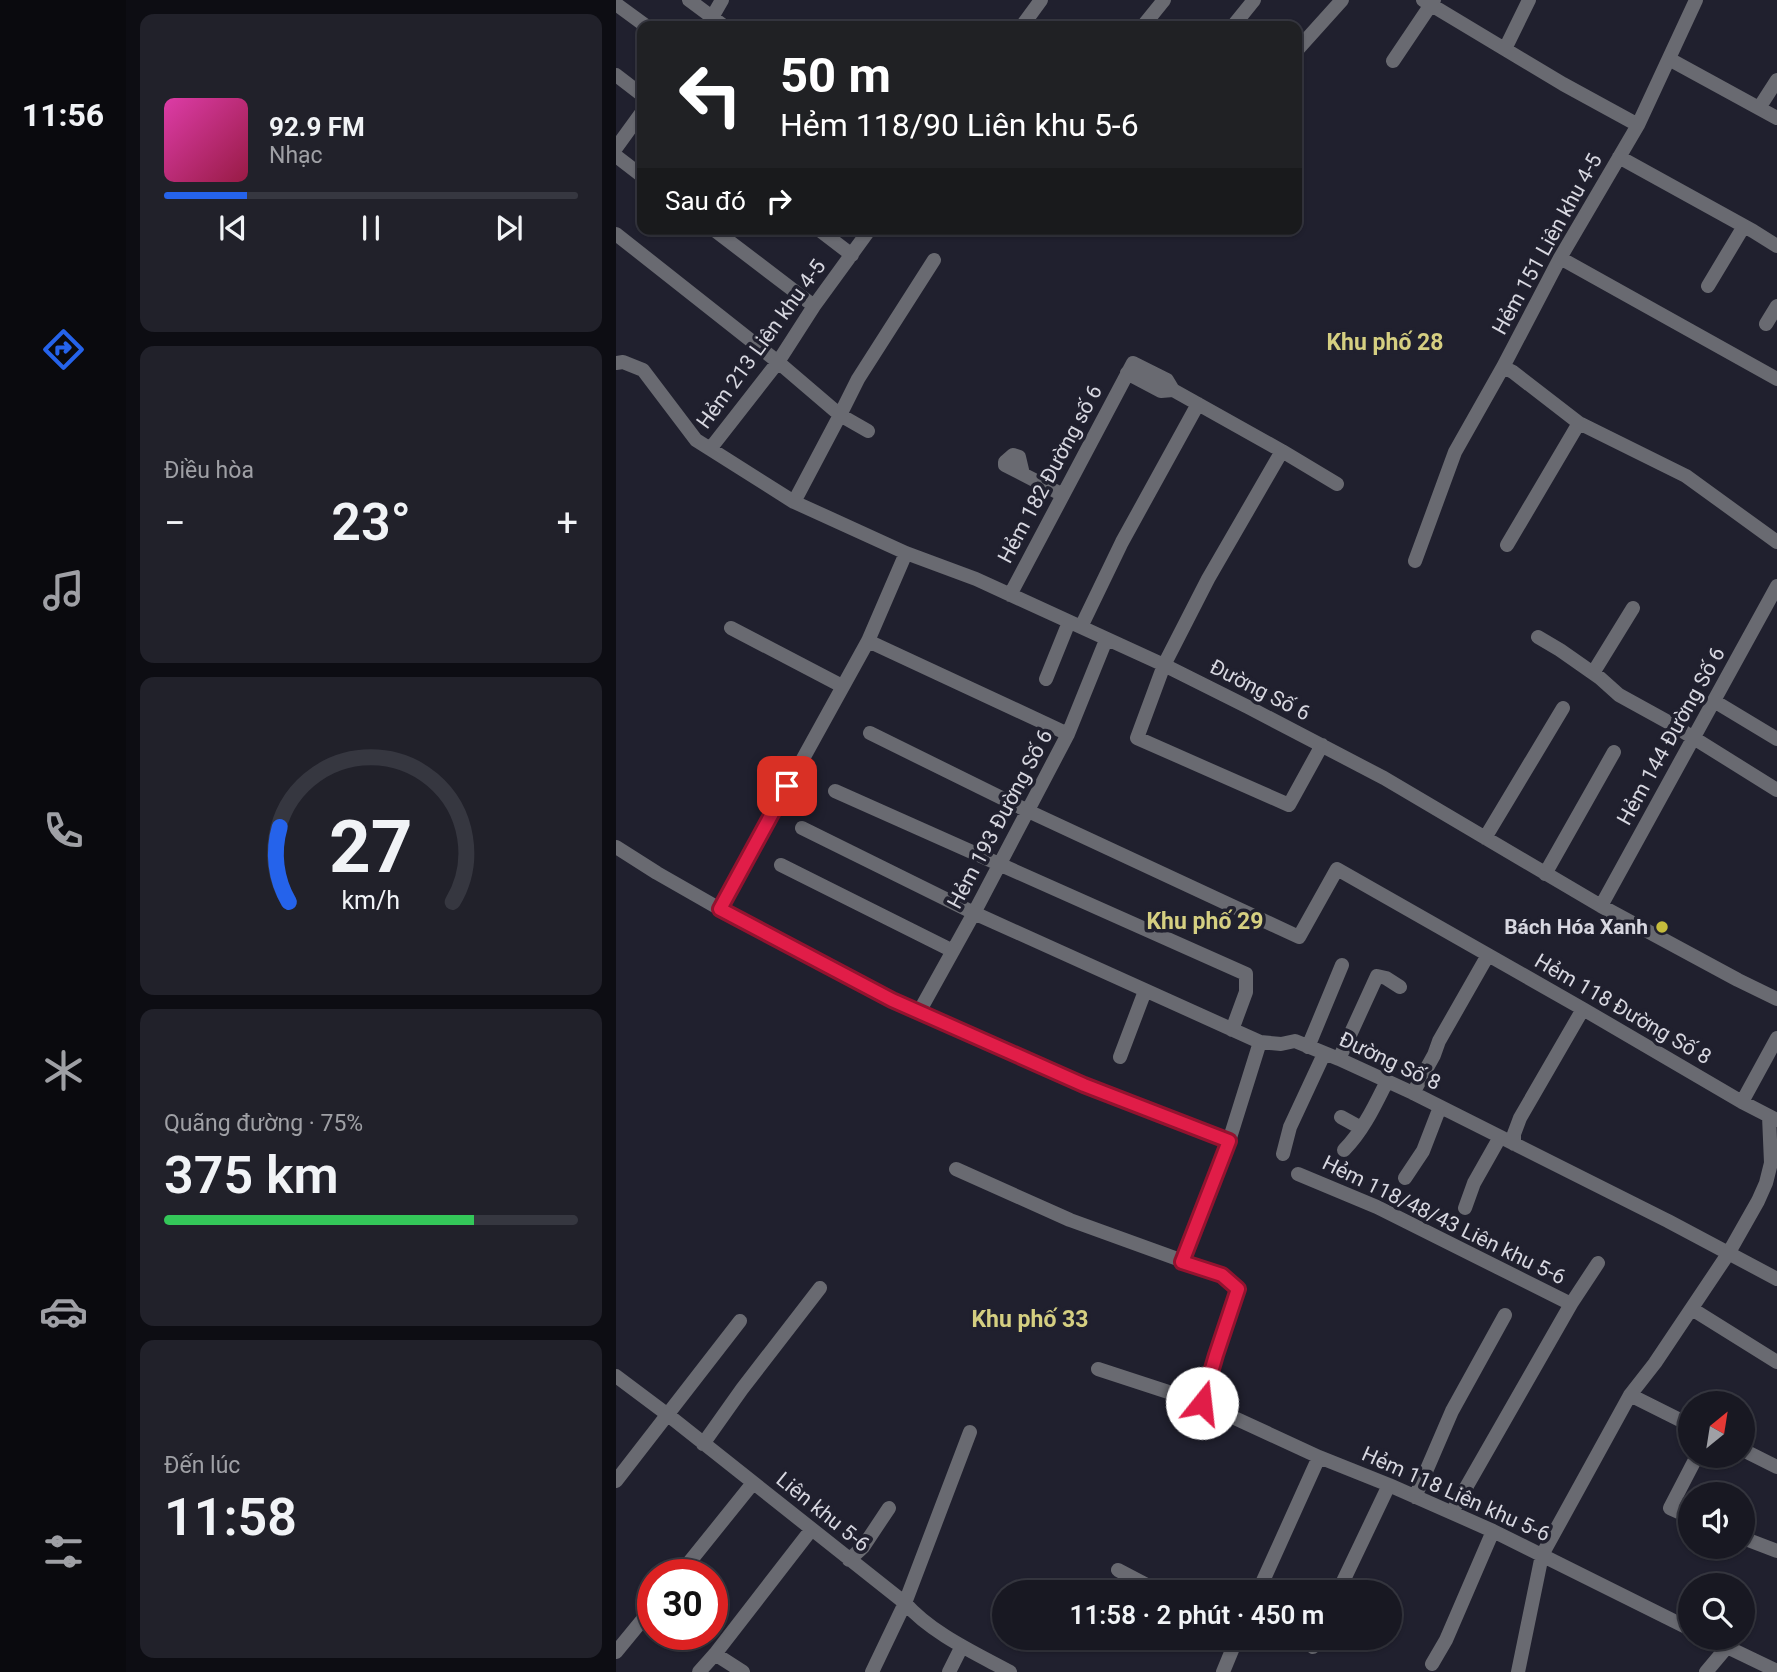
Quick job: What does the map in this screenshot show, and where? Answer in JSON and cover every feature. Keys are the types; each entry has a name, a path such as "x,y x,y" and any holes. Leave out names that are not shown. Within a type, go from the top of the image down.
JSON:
{"street":[{"path":"689,0 713,21"},
{"path":"716,21 722,0"},
{"path":"1026,21 1041,0"},
{"path":"1147,21 1164,0"},
{"path":"1237,21 1254,0"},
{"path":"1302,44 1342,0"},
{"path":"1505,49 1529,0"},
{"name":"Hẻm 151 Liên khu 4-5","path":"1696,0 1638,125 1560,258 1503,367 1579,423 1686,475 1777,542"},
{"path":"1393,61 1429,2 1563,84 1638,125"},
{"path":"616,4 639,21"},
{"path":"1669,59 1777,118"},
{"path":"616,75 637,91"},
{"path":"1759,108 1777,80"},
{"path":"616,148 637,119"},
{"path":"616,156 637,172"},
{"path":"1619,157 1777,246"},
{"path":"1708,286 1744,226"},
{"path":"616,234 778,362 840,415 868,431"},
{"path":"721,235 814,306"},
{"path":"826,235 852,255"},
{"name":"Hẻm 213 Liên khu 4-5","path":"710,449 778,362 814,306 866,235"},
{"path":"1560,258 1777,380"},
{"path":"794,502 858,379 934,260"},
{"path":"1766,324 1777,306"},
{"name":"Đường Số 6","path":"616,363 623,362 643,370 696,440 794,502 906,552 976,579 1164,665 1384,778 1601,906 1777,999"},
{"path":"1415,561 1455,452 1503,367"},
{"name":"Hẻm 182 Đường số 6","path":"1010,595 1127,373 1161,391 1173,390 1198,404"},
{"path":"1046,679 1198,404 1337,484"},
{"path":"1507,545 1579,423"},
{"path":"1282,451 1208,579 1164,665 1137,738 1289,804 1322,745"},
{"path":"1023,474 1063,495"},
{"path":"720,909 868,641 906,552"},
{"name":"Hẻm 144 Đường Số 6","path":"1601,906 1777,586"},
{"path":"1593,673 1633,608"},
{"path":"731,628 842,686"},
{"path":"1538,637 1593,673 1619,695 1777,790"},
{"name":"Hẻm 193 Đường Số 6","path":"919,1012 1068,734 1106,640"},
{"path":"868,641 1068,734"},
{"path":"1714,701 1777,739"},
{"path":"1485,838 1563,708"},
{"path":"870,733 1028,811"},
{"path":"1545,874 1614,752"},
{"path":"835,791 1246,974 1246,992 1231,1030"},
{"name":"Hẻm 118 Đường Số 8","path":"1028,811 1299,937 1337,869 1773,1118"},
{"name":"Đường Số 8","path":"802,828 974,913 1231,1030 1260,1042 1281,1044 1295,1041 1413,1093 1777,1279"},
{"path":"616,847 720,909 892,1000 1084,1085 1229,1141"},
{"path":"781,865 953,951"},
{"path":"1413,1093 1488,955"},
{"path":"1308,1047 1342,965"},
{"path":"1339,1059 1377,976 1400,987"},
{"path":"1120,1057 1145,991"},
{"path":"1514,1144 1520,1118 1583,1009"},
{"path":"1742,1102 1777,1038"},
{"path":"1182,1262 1229,1141 1260,1042"},
{"path":"1283,1154 1290,1127 1324,1054"},
{"path":"1344,1150 1361,1128 1387,1081"},
{"path":"1405,1178 1423,1152 1440,1107"},
{"path":"1341,1117 1361,1128"},
{"path":"1518,1672 1542,1555 1630,1395 1655,1363 1728,1254 1766,1183 1771,1163 1773,1118"},
{"path":"1465,1208 1474,1183 1500,1137"},
{"path":"956,1169 1070,1220 1222,1275 1238,1289 1202,1403"},
{"name":"Hẻm 118/48/43 Liên khu 5-6","path":"1298,1174 1377,1207 1571,1304"},
{"path":"1452,1512 1571,1304 1598,1263"},
{"path":"703,1444 820,1288"},
{"path":"1692,1309 1777,1362"},
{"path":"1415,1497 1452,1411 1506,1315"},
{"path":"616,1481 740,1321"},
{"name":"Hẻm 118 Liên khu 5-6","path":"1098,1369 1202,1403 1319,1457 1452,1512 1678,1623"},
{"name":"Liên khu 5-6","path":"616,1376 905,1603 914,1614 962,1646 1010,1672"},
{"path":"1630,1395 1678,1418"},
{"path":"872,1672 905,1603 970,1432"},
{"path":"1755,1456 1777,1467"},
{"path":"1263,1580 1319,1457"},
{"path":"692,1559 753,1483"},
{"path":"1344,1580 1389,1485"},
{"path":"1678,1493 1670,1508 1678,1512"},
{"path":"849,1560 863,1547 889,1508"},
{"path":"699,1672 811,1530"},
{"path":"1432,1664 1446,1640 1493,1531"},
{"path":"1755,1543 1777,1552"},
{"path":"1118,1570 1137,1580"},
{"path":"616,1652 637,1626"},
{"path":"949,1672 962,1646"},
{"path":"1223,1672 1232,1650"},
{"path":"1706,1672 1724,1650"},
{"path":"1733,1650 1777,1671"},
{"path":"715,1654 743,1672"}],"place":[{"name":"Bách Hóa Xanh","path":"1662,927"}],"district":[{"name":"Khu phố 28","path":"1385,342"},
{"name":"Khu phố 29","path":"1205,921"},
{"name":"Khu phố 33","path":"1030,1319"}],"route":[{"path":"787,786 720,909 892,1000 1084,1085 1229,1141 1182,1262 1222,1275 1238,1289 1202,1403"}]}
